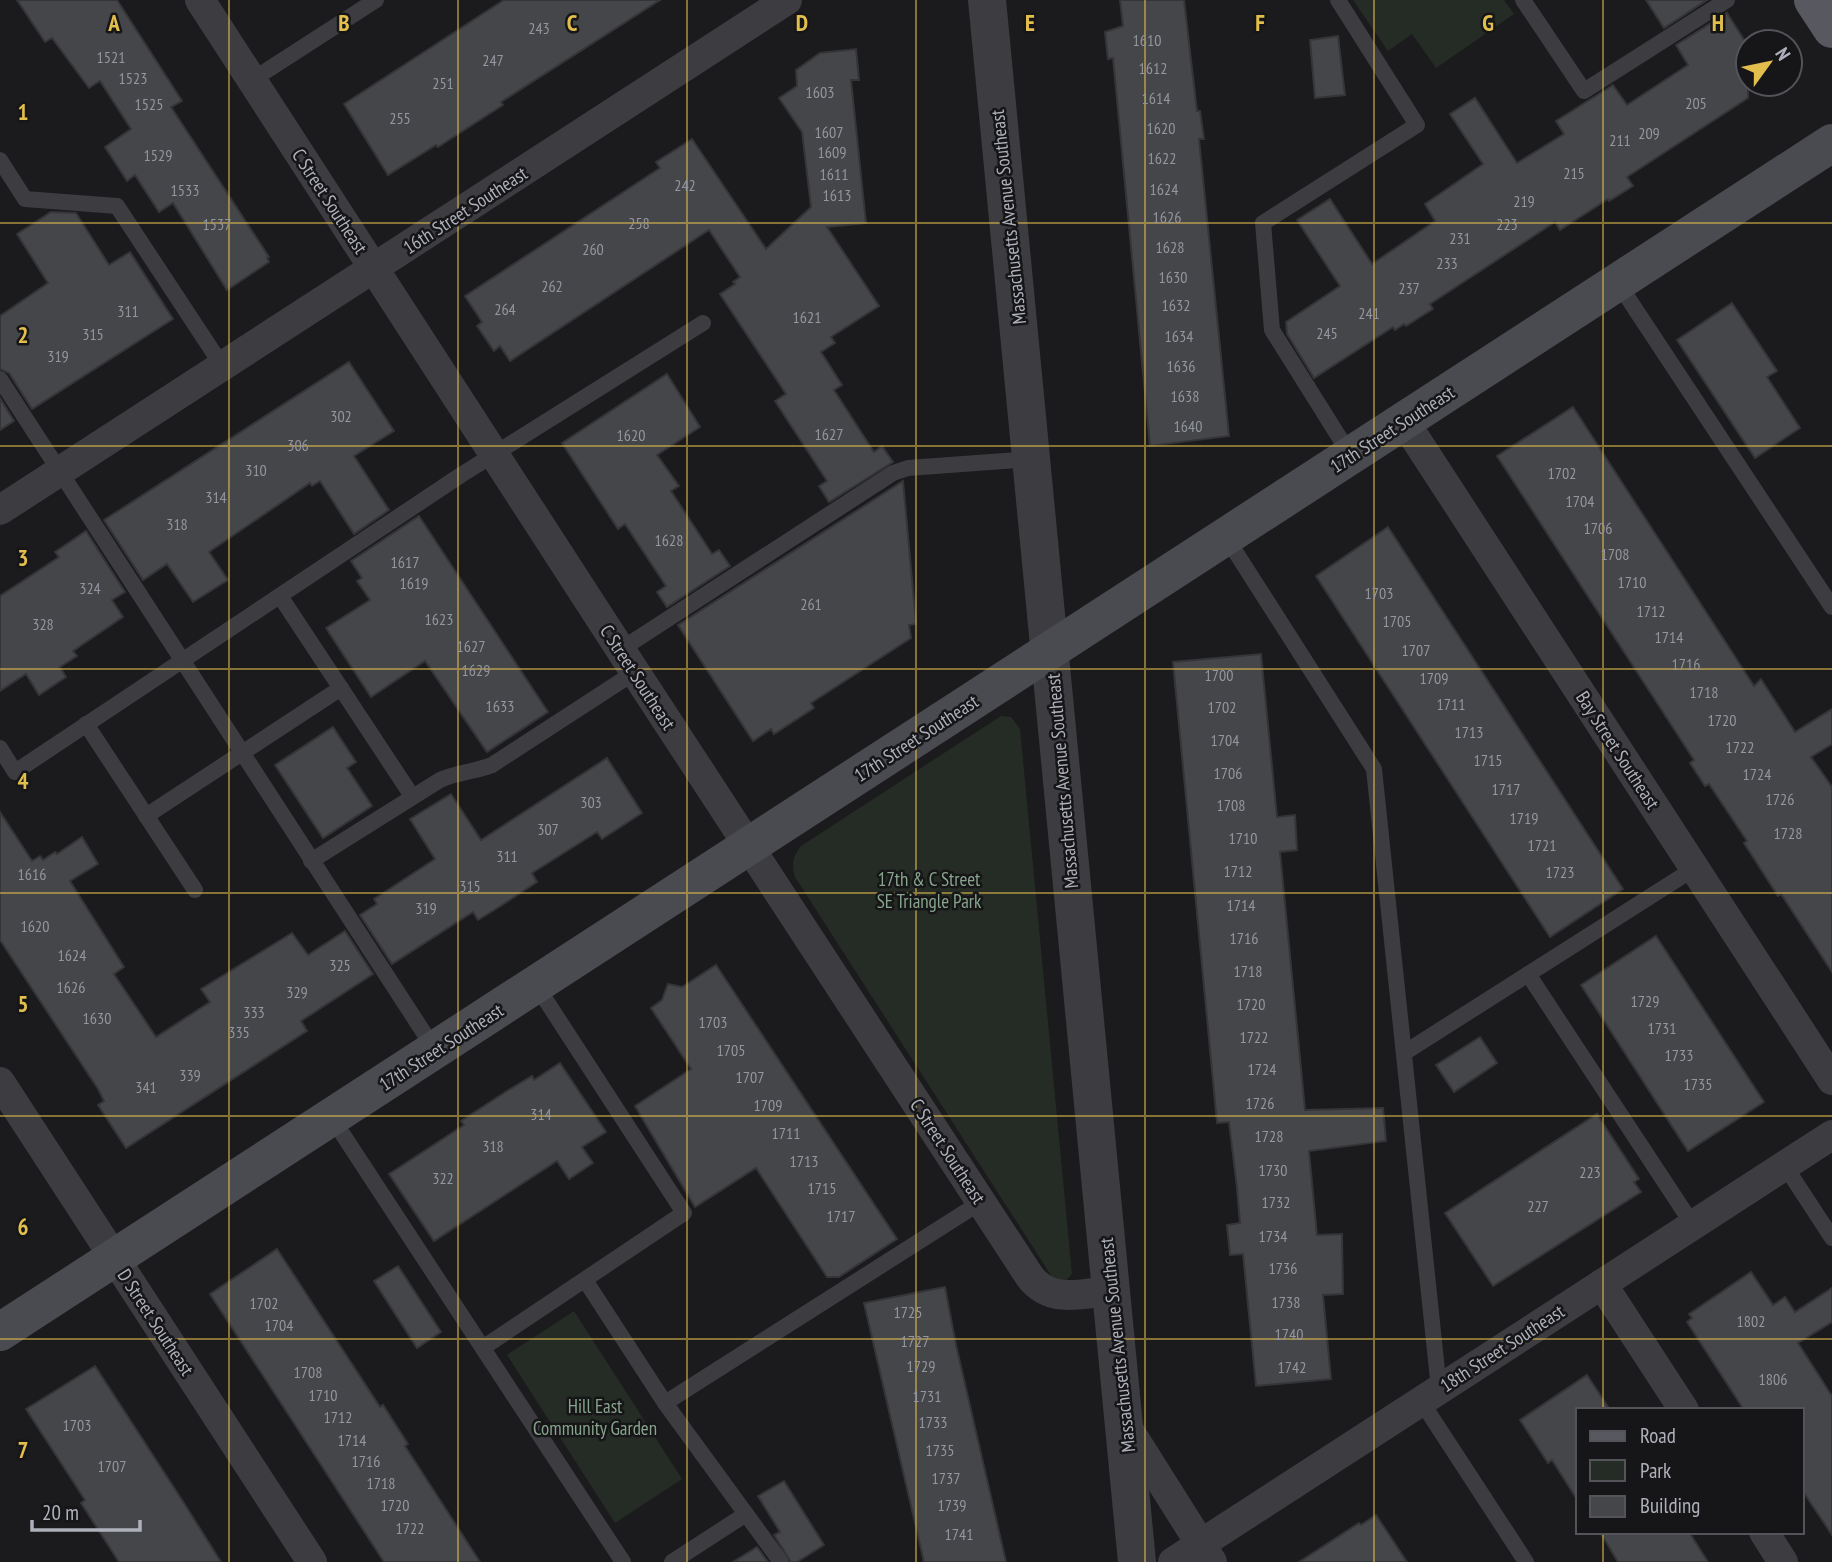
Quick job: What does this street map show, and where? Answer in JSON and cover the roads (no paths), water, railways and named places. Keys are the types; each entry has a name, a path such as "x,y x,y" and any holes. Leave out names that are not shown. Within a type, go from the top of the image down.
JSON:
{"main road":[{"path":"1813,0 1832,29"},
{"name":"17th Street Southeast","path":"0,1332 1832,143"}],"street":[{"name":"C Street Southeast","path":"200,0 1030,1277 1045,1292 1065,1296 1112,1290"},
{"name":"Massachusetts Avenue Southeast","path":"987,0 1137,1562"},
{"name":"16th Street Southeast","path":"0,510 374,269 770,5"},
{"name":"Bay Street Southeast","path":"1404,421 1832,1080"},
{"name":"D Street Southeast","path":"0,1082 312,1562"},
{"name":"18th Street Southeast","path":"1173,1562 1206,1553 1430,1395 1832,1135"},
{"path":"1602,1284 1683,1408"},
{"path":"1125,1423 1206,1553"},
{"path":"1765,1534 1783,1562"}],"lane":[{"path":"252,80 376,0"},
{"path":"1338,0 1417,125 1263,223 1272,330 1351,456"},
{"path":"1523,0 1584,91 1727,0"},
{"path":"0,160 24,199 117,206 223,367"},
{"path":"1618,283 1832,607"},
{"path":"0,748 15,772 495,454 703,323"},
{"path":"0,379 435,1050"},
{"path":"311,861 412,796 452,774 480,770 492,765 628,661 893,473 908,468 1031,459"},
{"path":"1226,537 1374,769 1404,1053 1430,1395 1526,1562"},
{"path":"280,596 412,796"},
{"path":"146,816 341,688"},
{"path":"86,724 195,890"},
{"path":"1404,1053 1695,869"},
{"path":"1528,974 1693,1225"},
{"path":"484,1347 684,1213 536,985"},
{"path":"332,1118 623,1562"},
{"path":"1785,1166 1832,1238"},
{"path":"665,1403 981,1202"},
{"path":"584,1280 665,1403 781,1562"},
{"path":"672,1562 746,1514"}],"park label":[{"name":"17th & C Street SE Triangle Park","path":"929,890"},
{"name":"Hill East Community Garden","path":"595,1417"}]}
